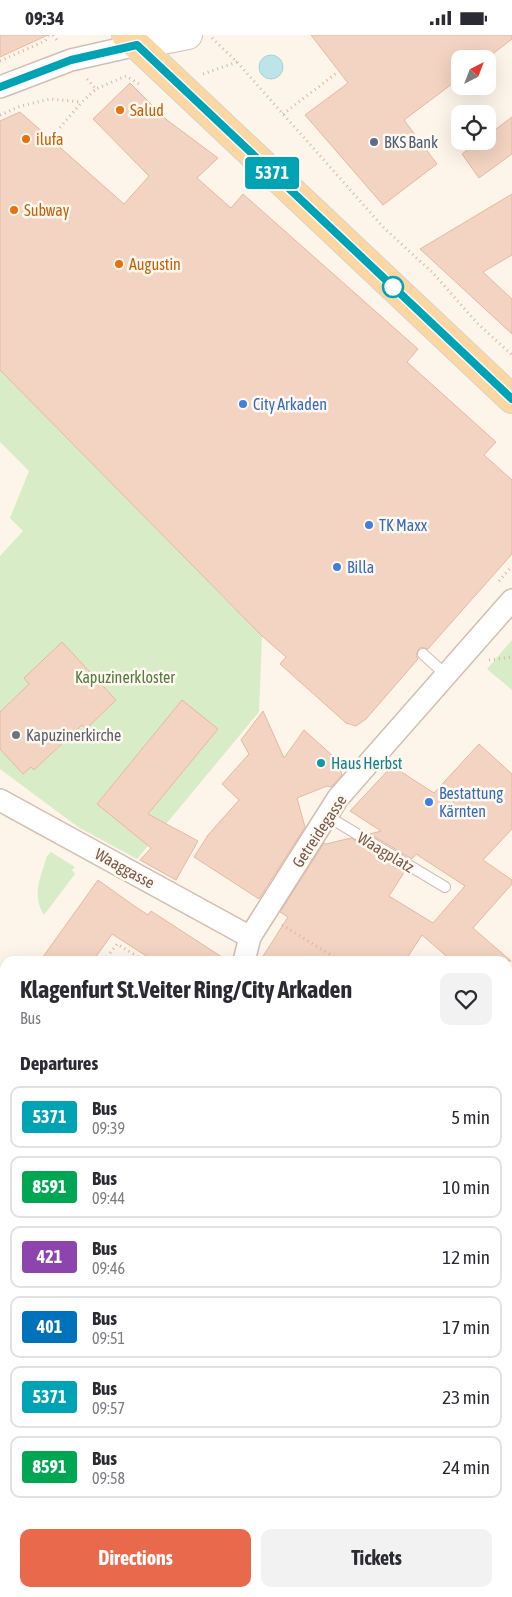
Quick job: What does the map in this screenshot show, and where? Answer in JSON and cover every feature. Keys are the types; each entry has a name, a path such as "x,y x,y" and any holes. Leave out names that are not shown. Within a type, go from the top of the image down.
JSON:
{"main road":[{"path":"131,40 188,35"},
{"path":"131,40 512,399"}],"street":[{"path":"0,87 131,40"},
{"name":"Getreidegasse","path":"245,956 250,937 338,798 512,600"},
{"name":"Waaggasse","path":"0,800 250,937"}],"lane":[{"path":"423,654 446,675"},
{"name":"Waagplatz","path":"327,816 445,887"}],"path":[{"path":"0,61 45,41 49,35"},
{"path":"210,35 384,228 433,273 477,323 512,355"},
{"path":"283,114 338,72"},
{"path":"50,139 82,102 96,89"},
{"path":"0,115 21,106 50,99 82,102"},
{"path":"264,914 332,956"},
{"path":"108,956 117,944 137,956"}],"green space":[{"name":"Kapuzinerkloster","path":"0,370 262,636 259,712 137,859 78,827 0,769 0,556 23,531 10,518 29,471 0,442"},
{"path":"512,640 512,690 487,669"},
{"path":"51,852 75,867 72,870 75,874 44,915 38,900 38,886 47,856"}],"water":[{"path":"271,55 280,58 283,67 280,76 271,79 262,76 259,67 262,58"}],"building":[{"path":"0,35 48,35 0,57"},
{"name":"BKS Bank","path":"311,35 512,35 512,39 496,51 451,50 451,85 404,120 437,164 383,205 305,115 348,83"},
{"name":"City Arkaden","path":"130,83 167,120 218,158 197,178 231,208 243,194 418,349 407,362 496,442 484,455 512,480 512,554 428,649 421,647 418,650 416,656 418,659 366,719 356,726 346,723 280,664 286,657 262,636 0,370 0,121 20,112 124,204 149,176 93,119"},
{"path":"512,117 512,154 479,178 462,154 468,150 496,150 496,129"},
{"path":"512,194 512,255 483,272 512,299 512,334 420,249"},
{"path":"62,642 116,700 86,729 82,725 34,770 31,767 23,774 0,749 0,712 29,684 24,678"},
{"path":"182,700 218,729 148,814 198,841 176,880 140,860 151,848 97,804"},
{"path":"263,711 284,758 304,730 334,757 338,762 342,775 331,787 327,786 297,798 305,827 259,899 194,857 208,835 239,800 222,784 249,754 241,740"},
{"path":"479,744 512,774 512,829 483,860 512,880 512,884 473,928 505,956 446,956 422,935 408,956 263,956 288,917 280,912 324,843 351,838 405,871 389,896 433,923 465,886 416,854 412,859 370,834 381,831 350,811 392,766 434,793"},
{"path":"98,880 148,915 151,911 220,956 146,956 112,934 97,956 44,956"}],"bus line":[{"name":"5371","path":"0,87 71,60 137,45 512,399"}],"place":[{"name":"Salud","path":"120,110"},
{"name":"ilufa","path":"26,139"},
{"name":"BKS Bank","path":"374,142"},
{"name":"Subway","path":"14,210"},
{"name":"Augustin","path":"119,264"},
{"name":"City Arkaden","path":"243,404"},
{"name":"TK Maxx","path":"369,525"},
{"name":"Billa","path":"337,567"},
{"name":"Kapuzinerkirche","path":"16,735"},
{"name":"Haus Herbst","path":"321,763"},
{"name":"Bestattung Kärnten","path":"429,802"}]}
